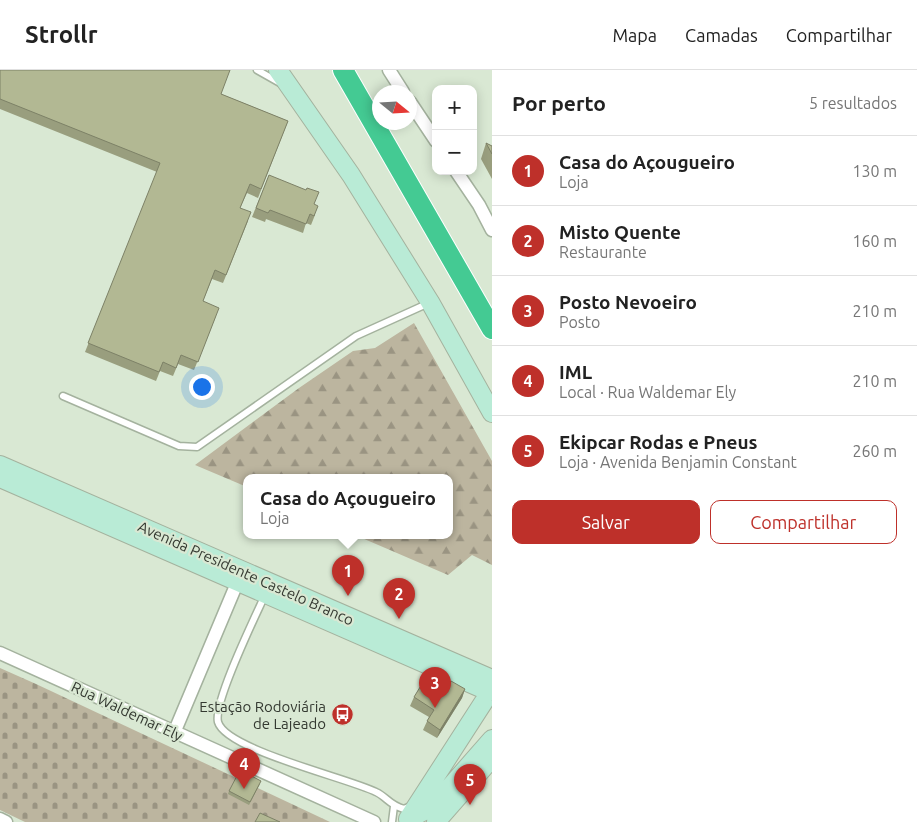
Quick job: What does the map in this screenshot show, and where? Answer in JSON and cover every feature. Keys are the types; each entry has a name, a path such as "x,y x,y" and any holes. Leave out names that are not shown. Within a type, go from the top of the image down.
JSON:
{"highway":[{"path":"343,70 492,329"}],"main road":[{"path":"278,70 350,175 430,302 492,414"},
{"name":"Avenida Presidente Castelo Branco","path":"0,465 103,517"},
{"name":"Avenida Presidente Castelo Branco","path":"0,478 103,517 491,687"},
{"path":"402,821 418,803 491,687"},
{"path":"402,821 428,809 442,796 492,738"},
{"path":"436,822 492,758"}],"street":[{"path":"389,70 399,85"},
{"path":"417,112 432,135"},
{"path":"459,175 479,205 492,230"},
{"path":"174,732 240,577"},
{"name":"Rua Waldemar Ely","path":"0,653 369,819"},
{"path":"0,819 6,822"}],"lane":[{"path":"257,70 292,90"},
{"path":"63,396 179,446 197,447 356,336 430,302"},
{"path":"268,589 236,659 217,713 218,723 222,730 231,737 282,760 377,792 394,806 402,821"},
{"path":"394,806 404,809 418,803"}],"green space":[{"path":"414,323 492,461 492,565 472,555 448,575 364,539 453,539 453,474 243,474 243,485 195,465 299,388 353,351 375,348"},
{"path":"0,668 330,822 25,822 0,810"}],"building":[{"path":"0,70 230,70 221,94 288,121 261,189 250,184 240,208 251,212 226,275 215,270 203,301 219,308 198,362 181,355 176,368 163,362 159,372 88,343 160,163 0,99"},
{"path":"486,143 492,146 492,154"},
{"path":"269,175 306,190 307,188 319,192 314,204 318,206 314,216 310,214 306,224 270,210 268,213 256,208"},
{"path":"425,679 445,691 451,681 465,689 440,730 427,721 434,710 414,697"},
{"path":"240,770 261,781 250,802 229,791"},
{"path":"260,813 280,822 255,822"}],"place":[{"name":"Casa do Açougueiro","path":"348,596"},
{"name":"Misto Quente","path":"399,619"},
{"name":"Posto Nevoeiro","path":"435,708"},
{"name":"Estação Rodoviária de Lajeado","path":"342,715"},
{"name":"IML","path":"244,789"},
{"name":"Ekipcar Rodas e Pneus","path":"470,805"}]}
